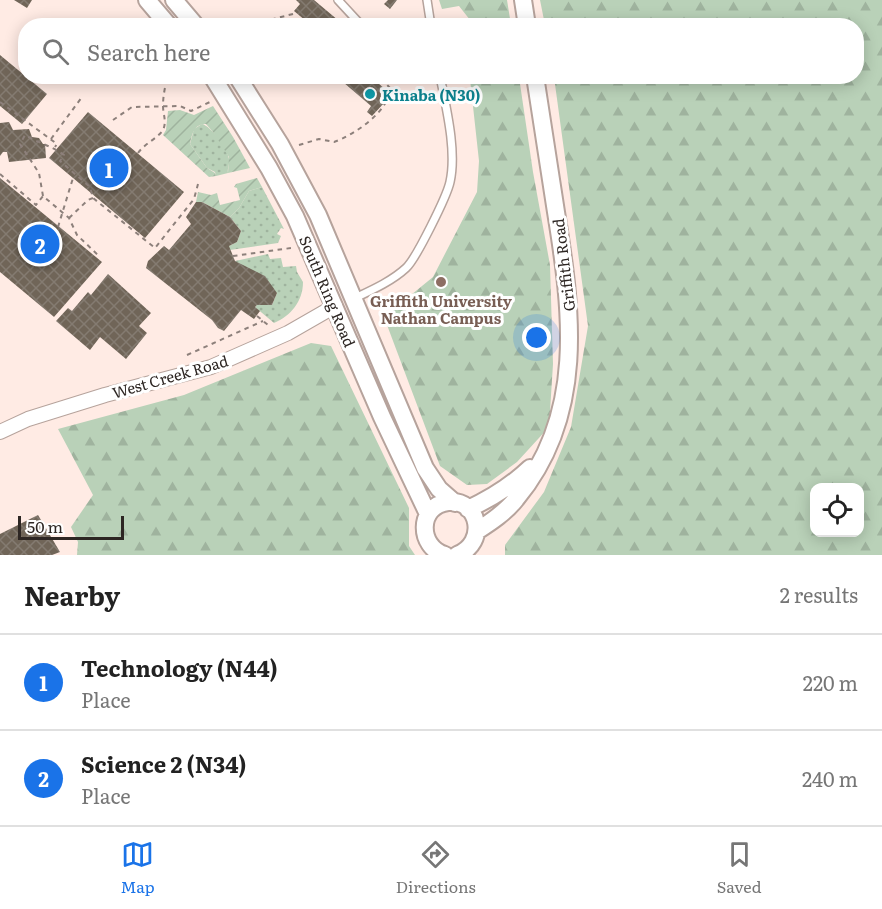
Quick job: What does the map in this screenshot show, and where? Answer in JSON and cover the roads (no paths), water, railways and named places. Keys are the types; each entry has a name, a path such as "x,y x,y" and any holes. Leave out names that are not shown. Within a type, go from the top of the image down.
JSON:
{"street":[{"path":"147,0 162,18"},
{"path":"174,0 189,18"},
{"path":"523,0 526,18"},
{"name":"South Ring Road","path":"217,84 295,216 382,417 428,514"},
{"name":"South Ring Road","path":"242,84 300,178 355,298 425,468 439,489 461,506"},
{"name":"Griffith Road","path":"470,547 515,501 533,476 546,452 561,409 570,347 568,286 536,84"},
{"name":"West Creek Road","path":"0,432 28,419 105,395 211,367 278,338 335,306"},
{"name":"Griffith Road","path":"428,514 440,504 461,506 492,498 515,481 546,452"},
{"path":"461,506 477,523 470,547"},
{"path":"428,514 423,531 431,548 441,554"}],"lane":[{"path":"338,0 355,18"},
{"path":"427,0 430,18"},
{"path":"355,298 390,280 408,267 450,182 452,144 442,84"}],"place":[{"name":"Kinaba (N30)","path":"370,94"},
{"name":"Technology (N44)","path":"109,168"},
{"name":"Science 2 (N34)","path":"40,244"},
{"name":"Griffith University Nathan Campus","path":"441,282"}]}
